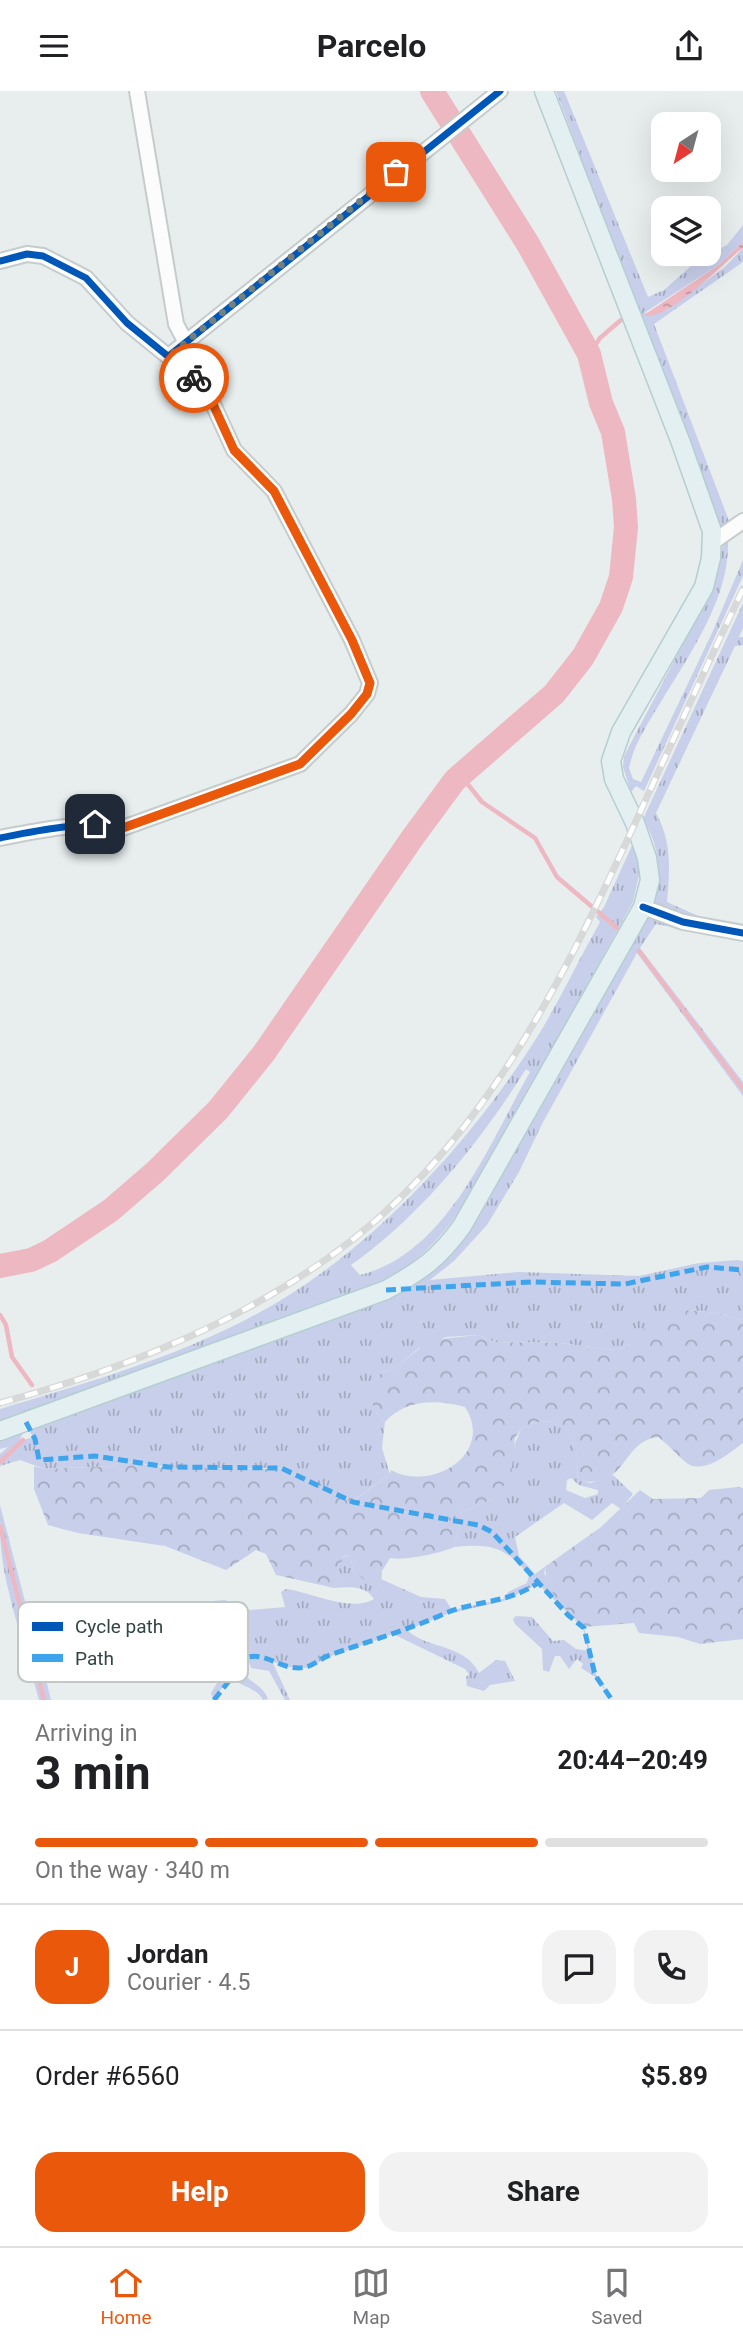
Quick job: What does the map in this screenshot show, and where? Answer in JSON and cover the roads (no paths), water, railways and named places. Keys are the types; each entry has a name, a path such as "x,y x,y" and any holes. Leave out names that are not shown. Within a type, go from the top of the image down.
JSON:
{"main road":[{"path":"0,1431 386,1290 433,1260 448,1247 461,1226 643,907 650,880 647,858 635,823 614,779 611,761 621,732 704,587 713,542 681,443 544,91"}],"street":[{"path":"137,91 176,324 185,341"},
{"path":"170,355 500,91"},
{"path":"0,261 27,254 43,256 86,278 127,323 170,355 196,379 212,402 234,450 274,491 365,667 370,683 367,694 351,714 300,764 120,829 95,824 67,825 0,838"},
{"path":"713,542 743,521"},
{"path":"643,907 683,922 743,933"}],"water":[{"path":"743,242 743,248 695,290 666,310 654,315 644,315 717,266 721,266"}],"waterway":[{"path":"0,1266 31,1260 50,1251 111,1210 155,1172 218,1110 264,1053 455,780 554,694 583,657 611,607 621,577 626,527 624,499 613,432 601,403 589,354 528,244 432,91"},
{"path":"589,354 600,338 621,320"},
{"path":"455,780 466,782 482,802 535,838 557,877 617,928"},
{"path":"639,951 743,1089"},
{"path":"0,1315 6,1325 12,1357 32,1385"},
{"path":"0,1462 23,1440"},
{"path":"0,1526 19,1602"},
{"path":"39,1682 44,1700"}],"railway":[{"path":"0,1403 129,1362 251,1306 328,1258 381,1216 428,1170 470,1119 508,1066 542,1009 603,892 743,589"}]}
